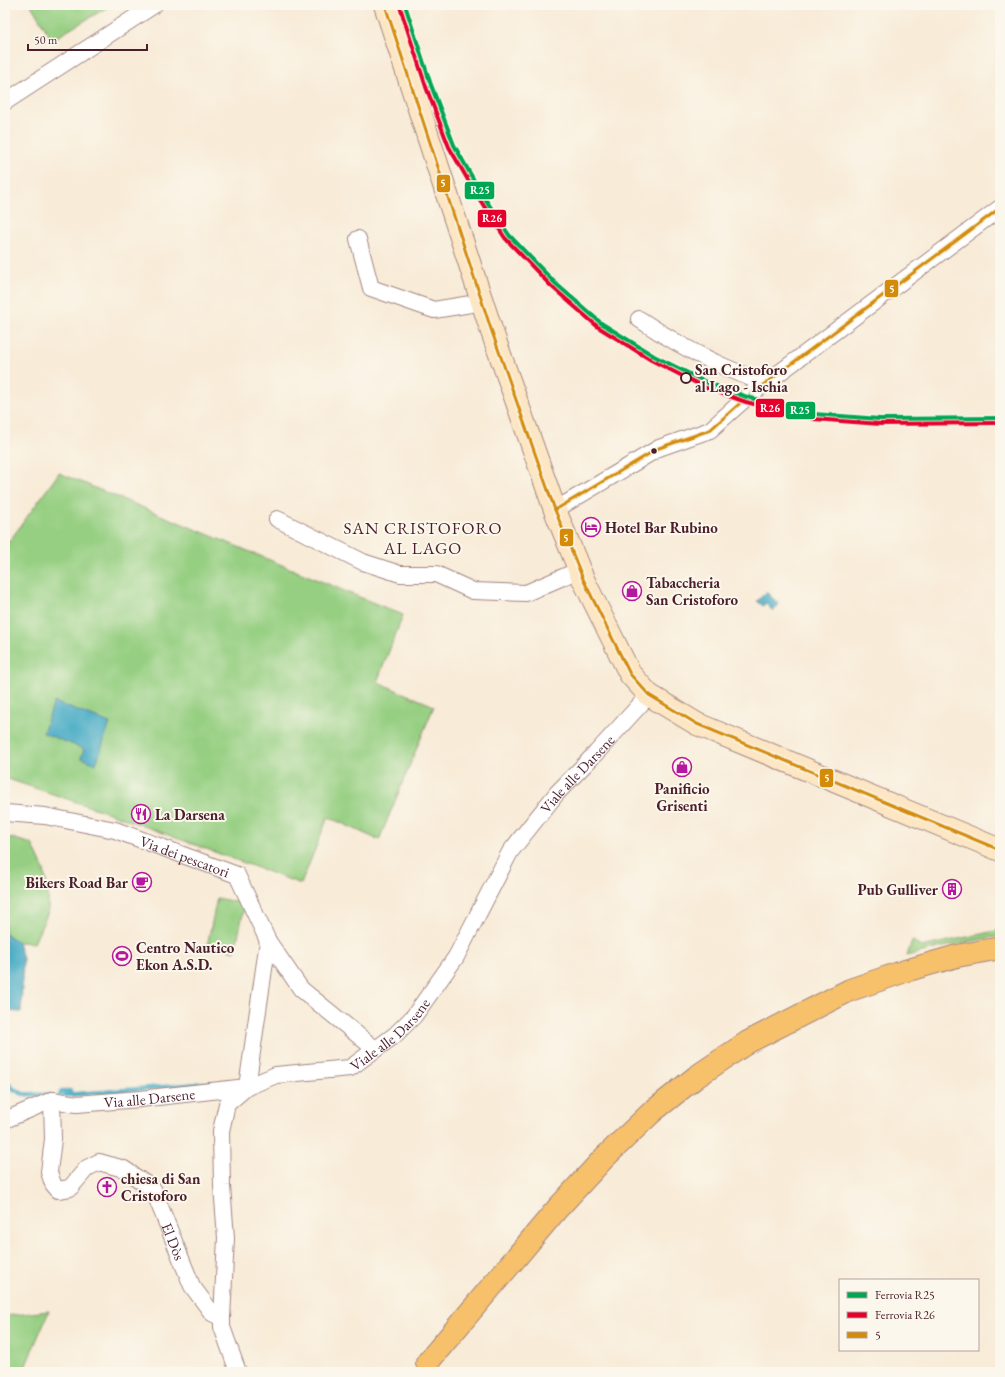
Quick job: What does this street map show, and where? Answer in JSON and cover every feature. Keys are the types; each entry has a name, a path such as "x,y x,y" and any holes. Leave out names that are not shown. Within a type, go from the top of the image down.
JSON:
{"highway":[{"path":"427,1363 557,1209 604,1158 652,1112 696,1077 748,1042 850,990 905,971 957,956 1000,948"}],"main road":[{"path":"384,5 483,302 555,510 579,570 630,674 649,695 697,724 1000,850"}],"street":[{"path":"5,102 154,5"},
{"path":"555,510 659,448 710,430 764,384 1000,208"},
{"path":"358,239 371,288 434,310 483,302"},
{"path":"639,319 674,341 714,362 764,384"},
{"path":"277,519 363,562 400,574 436,574 473,591 526,593 579,570"},
{"name":"Viale alle Darsene","path":"238,1372 222,1327 226,1238 222,1186 221,1131 227,1104 247,1087 276,1075 350,1068 395,1035 414,1016 456,957 510,852 557,793 649,695"},
{"name":"Via dei pescatori","path":"5,813 45,816 115,830 237,876 268,941 301,989 375,1050"},
{"path":"247,1087 268,941"},
{"name":"Via alle Darsene","path":"52,1100 77,1102 140,1099 247,1087"},
{"path":"5,1120 52,1100"},
{"name":"El Dòs","path":"52,1100 53,1140 49,1172 53,1184 58,1190 70,1188 87,1168 99,1162 124,1169 153,1189 192,1286 212,1313 222,1318"}],"green space":[{"path":"31,5 111,5 52,40"},
{"path":"59,473 403,615 377,682 434,706 379,840 328,817 301,884 109,813 5,778 5,547"},
{"path":"5,836 32,844 44,870 48,891 48,912 34,943 18,942 5,933"},
{"path":"217,898 245,904 235,951 207,946"},
{"path":"1000,930 1000,936 938,948 907,956 912,940 921,947"},
{"path":"49,1311 23,1372 5,1372 5,1316"}],"water":[{"path":"766,592 779,604 773,611 765,603 763,606 757,601"},
{"path":"54,702 110,723 96,764 81,758 84,749 43,733"},
{"path":"5,933 18,942 23,959 21,1012 5,1011"}],"waterway":[{"path":"5,1078 12,1088 23,1094 50,1095"},
{"path":"65,1095 211,1083"},
{"path":"60,1095 62,1091 70,1091 72,1095"}],"rail line":[{"name":"R25","path":"405,5 431,85 454,145 480,191 509,235 555,283 601,323 654,356 708,383 747,397 814,414 880,419 1000,418"},
{"name":"R26","path":"400,7 426,87 449,147 476,194 505,238 551,286 598,327 651,360 706,388 746,402 813,419 880,424 1000,423"}],"transit line":[{"name":"5","path":"385,5 491,329 555,510 583,579 630,674 649,695 697,724 1000,850"},
{"name":"5","path":"555,510 659,448 710,430 747,397 1000,208"}],"place":[{"name":"San Cristoforo al Lago - Ischia","path":"686,378"},
{"name":"Hotel Bar Rubino","path":"591,527"},
{"name":"Tabaccheria San Cristoforo","path":"632,591"},
{"name":"Panificio Grisenti","path":"682,767"},
{"name":"La Darsena","path":"141,814"},
{"name":"Bikers Road Bar","path":"142,882"},
{"name":"Pub Gulliver","path":"952,889"},
{"name":"Centro Nautico Ekon A.S.D.","path":"122,956"},
{"name":"chiesa di San Cristoforo","path":"107,1187"}],"district":[{"name":"SAN CRISTOFORO AL LAGO","path":"423,538"}]}
